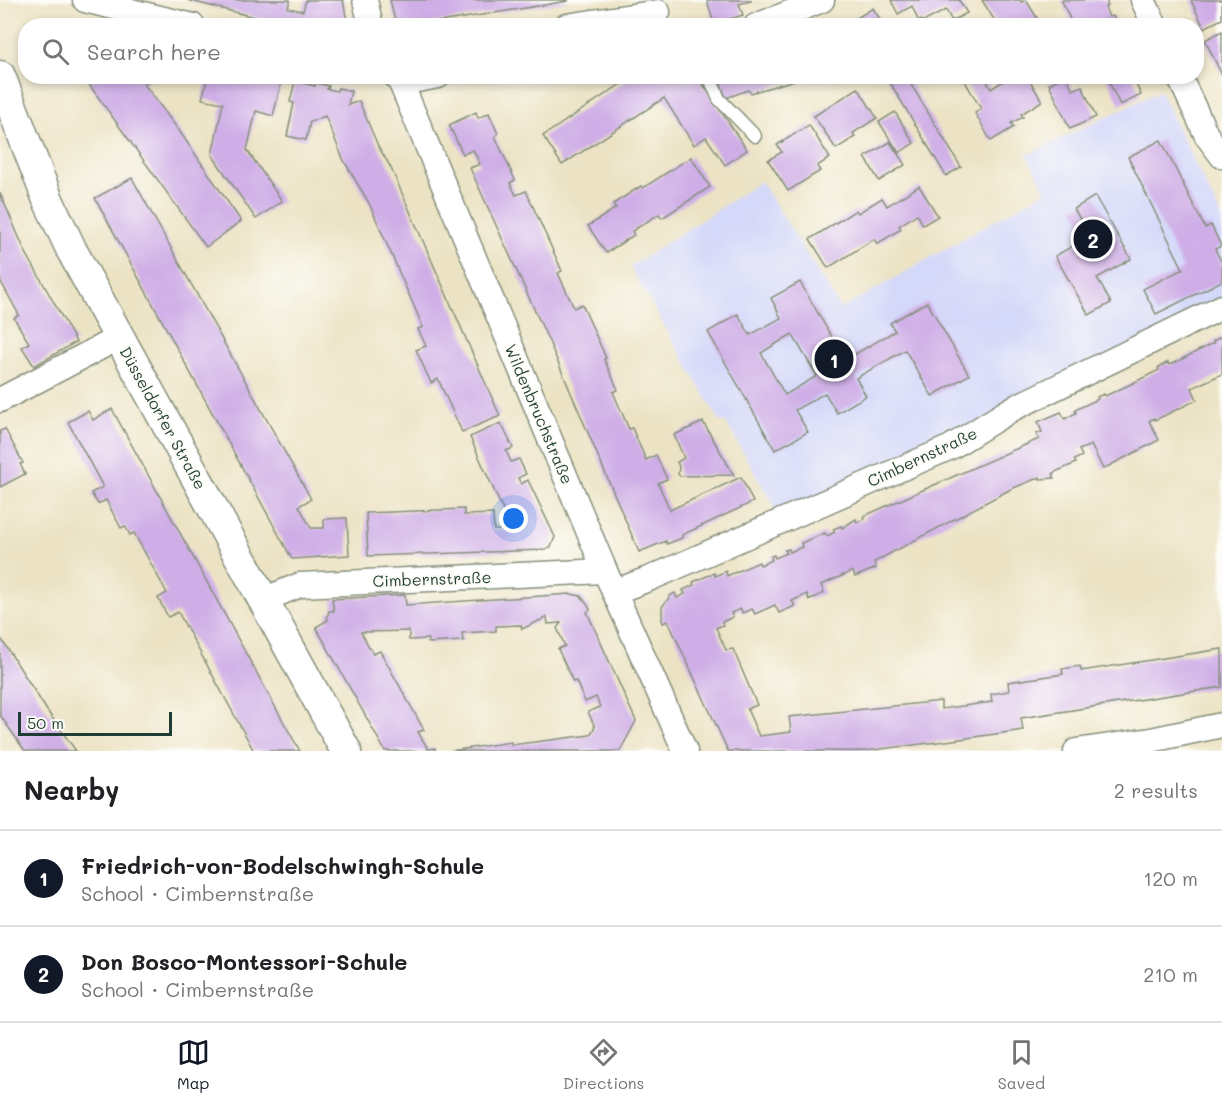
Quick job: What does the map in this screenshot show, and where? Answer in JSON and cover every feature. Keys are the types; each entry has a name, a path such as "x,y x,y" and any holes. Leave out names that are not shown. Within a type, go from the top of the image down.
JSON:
{"street":[{"path":"84,0 159,18"},
{"path":"365,0 368,18"},
{"path":"776,18 822,0"},
{"path":"1143,0 1151,18"},
{"path":"629,18 659,12"},
{"name":"Düsseldorfer Straße","path":"0,76 53,210 72,251 346,751"},
{"name":"Wildenbruchstraße","path":"401,84 610,581 685,751"},
{"path":"1183,84 1207,136 1222,156"},
{"name":"Cimbernstraße","path":"263,600 300,585 610,581 651,578 951,447 1012,409 1222,307"},
{"path":"0,400 118,338"},
{"path":"1076,751 1151,740 1222,725"}],"lane":[{"path":"712,84 719,99 755,136"}],"shaded area":[{"path":"1160,91 1222,218 1222,307 782,520 725,421 721,423 630,267 761,181 841,309 1046,191 1027,155"}],"building":[{"path":"187,0 290,0 288,8 303,11 306,0 343,0 346,18 258,18"},
{"path":"390,0 568,0 464,18 394,17"},
{"path":"707,0 751,0 739,4 743,15 733,18 712,18"},
{"path":"891,0 959,0 967,13 958,18 950,18 946,10 931,18 917,18 912,6 898,14"},
{"path":"982,0 1020,0 1021,2 1026,0 1037,18 993,18"},
{"path":"1106,0 1108,6 1105,7 1109,17 1114,18 1069,18 1062,1"},
{"path":"1191,0 1222,0 1222,19 1204,28 1204,18 1199,18"},
{"path":"873,8 879,18 857,18"},
{"path":"1222,31 1222,75 1205,40"},
{"path":"89,84 144,84 180,132 241,221 206,247"},
{"path":"206,84 281,84 273,116 256,111 247,150 282,201 256,219 212,155 223,103 202,99"},
{"path":"294,84 315,86 320,84 329,86 327,89 337,91 338,88 351,91 348,105 359,101 500,416 462,432 438,379 431,383 416,350 426,346 418,329 423,327 369,203 344,161 325,116 310,122 306,140 287,136 294,103 290,102"},
{"path":"621,84 703,84 747,150 725,165 706,137 694,145 664,98 562,165 543,136"},
{"path":"721,84 781,84 751,93 748,90 726,98"},
{"path":"891,84 911,84 961,167 946,176"},
{"path":"967,84 988,84 991,89 999,84 1032,84 1042,101 1021,114 1023,117 1011,123 1014,127 991,141 975,113 981,109"},
{"path":"1049,84 1070,84 1073,90 1082,86 1096,117 1070,129"},
{"path":"1110,84 1136,84 1141,95 1120,105"},
{"path":"858,88 877,118 853,133 855,137 836,149 814,116"},
{"path":"476,112 478,118 489,113 498,134 495,136 515,180 510,183 516,195 526,191 562,271 558,273 574,308 582,304 606,358 604,359 618,390 613,392 629,429 632,428 646,460 656,455 667,479 658,483 670,510 741,477 753,502 682,535 682,538 667,544 666,541 639,552 551,346 470,168 480,164 473,150 463,154 449,125"},
{"path":"895,112 914,143 899,153 879,122"},
{"path":"809,125 830,158 817,166 820,171 788,191 768,160 782,152 777,145"},
{"path":"1161,140 1205,228 1211,225 1221,246 1215,249 1222,263 1222,281 1156,314 1143,289 1183,269 1128,157"},
{"path":"890,142 905,165 879,181 865,157"},
{"path":"691,157 710,187 662,218 659,214 632,231 634,235 606,253 588,226 616,208 613,204"},
{"path":"132,178 311,499 299,506 311,528 324,528 324,519 347,518 349,555 292,559 95,198"},
{"path":"919,186 938,216 923,225 917,214 899,226 901,229 877,244 874,239 828,268 810,239 856,210 858,213 882,198 887,206"},
{"path":"0,193 25,251 76,342 34,366 22,347 29,343 14,318 19,315 0,280"},
{"path":"1095,196 1131,259 1097,278 1111,303 1089,315 1055,256 1090,236 1074,209"},
{"path":"800,282 845,360 895,331 890,323 927,302 969,375 932,396 905,350 856,378 866,396 837,413 825,393 795,410 808,432 775,450 708,332 738,314 750,335 781,318 771,298","holes":["792,334 817,376 785,395 761,353"]},
{"path":"1222,336 1222,374 1192,388 1197,400 1149,421 1159,440 1103,469 1091,445 1079,450 1082,456 1074,460 1076,463 1053,473 1054,478 1040,479 1040,477 1011,489 874,562 876,568 855,577 853,571 821,585 824,593 809,600 807,594 792,601 795,606 779,613 775,605 755,614 752,609 742,613 741,609 731,613 733,617 716,628 726,650 733,649 757,705 747,709 759,736 791,732 789,717 941,701 941,709 992,702 991,694 1009,691 1008,682 1063,674 1062,669 1080,666 1081,671 1222,649 1222,687 1021,718 1023,730 946,741 864,751 728,751 668,621 663,623 662,607 671,595 675,593 677,598 685,594 683,590 694,585 693,582 714,573 715,576 726,571 727,576 759,562 760,565 772,560 771,556 774,555 775,558 787,553 785,550 789,549 790,552 802,547 801,543 825,533 827,536 835,532 833,529 841,526 842,528 856,519 857,522 865,519 864,516 1039,439 1036,434 1042,432 1038,422 1061,412 1065,419 1076,413 1075,410 1098,399 1097,397 1104,394 1105,396 1131,384 1159,370 1158,368 1168,362 1169,365 1214,343 1213,341"},
{"path":"112,409 300,751 254,751 178,612 168,617 158,598 167,593 134,533 130,535 125,526 121,528 106,500 98,504 91,493 103,487 68,422 88,411 93,420"},
{"path":"703,422 734,475 680,476 678,474 677,462 684,458 674,435"},
{"path":"501,423 513,448 506,451 511,462 519,459 526,474 518,478 521,484 528,480 555,537 551,547 546,550 368,556 366,513 464,509 464,515 493,514 494,530 512,530 470,437"},
{"path":"5,429 23,463 20,464 25,474 0,487 0,431"},
{"path":"571,594 581,596 589,607 590,610 587,612 636,721 620,751 450,751 511,742 511,745 590,735 595,727 588,712 600,707 596,697 585,702 576,681 573,682 558,649 565,646 557,628 561,623 548,624 547,617 522,629 521,625 496,626 496,631 462,633 463,641 428,643 428,639 409,640 409,631 361,632 373,654 380,651 424,730 418,732 428,749 435,748 435,751 385,751 316,627 328,620 329,611 334,611 332,599 405,595 406,605"},
{"path":"0,637 76,751 25,751 0,715"}],"place":[{"name":"Don Bosco-Montessori-Schule","path":"1093,239"},
{"name":"Friedrich-von-Bodelschwingh-Schule","path":"834,359"}]}
